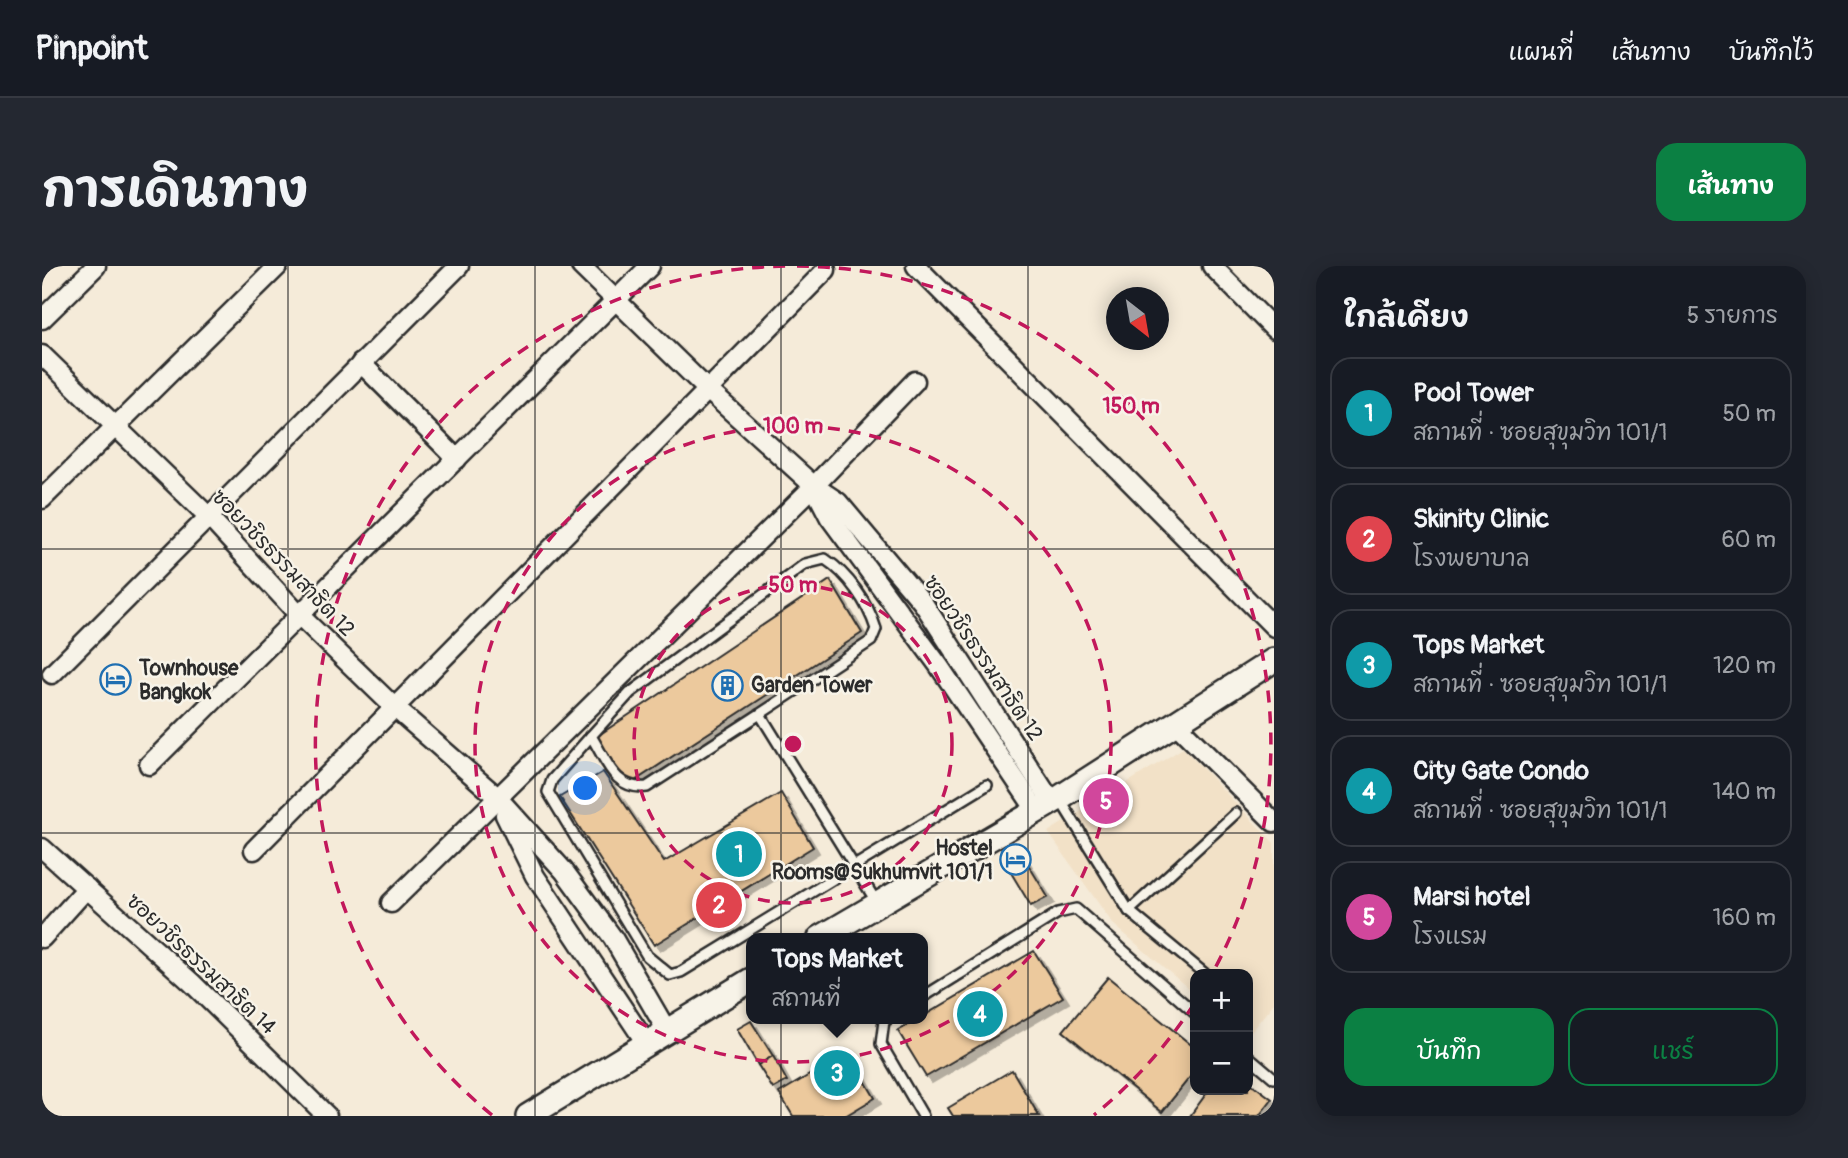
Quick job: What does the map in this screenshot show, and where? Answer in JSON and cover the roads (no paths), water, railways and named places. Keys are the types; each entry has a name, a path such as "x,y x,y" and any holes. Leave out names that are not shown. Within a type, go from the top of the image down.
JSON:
{"street":[{"path":"42,319 96,266"},
{"path":"42,499 278,266"},
{"path":"52,674 459,266"},
{"name":"ซอยวชิรธรรมสาธิต 12","path":"581,266 709,391 814,486 838,502 923,603 1049,803"},
{"path":"149,765 650,266"},
{"path":"916,266 1274,626"},
{"path":"1212,266 1274,329"},
{"path":"254,850 826,270"},
{"name":"ซอยวชิรธรรมสาธิต 12","path":"42,355 208,516 299,615 394,707 496,796 572,882 613,938 667,1031"},
{"path":"361,363 457,459"},
{"path":"391,902 814,486 915,381"},
{"name":"ซอยวชิรธรรมสาธิต 12","path":"814,486 830,518 939,666 1049,803"},
{"path":"831,933 1049,803 1274,660"},
{"path":"1176,724 1274,822"},
{"name":"ซอยวชิรธรรมสาธิต 12","path":"496,796 535,876 646,1042"},
{"name":"ซอยวชิรธรรมสาธิต 14","path":"42,848 192,983 327,1116"},
{"path":"42,938 87,888"},
{"path":"528,1116 746,983"}],"lane":[{"path":"591,736 620,782 631,788 648,787 871,641 876,629 872,617 840,569 825,559 805,564 630,693 591,736 552,780 548,792 647,956 670,975 681,972 987,785"},
{"path":"760,714 877,904"},
{"path":"1049,803 1129,911 1199,969"},
{"path":"1129,911 1236,813"},
{"path":"928,994 1058,913 1076,909 1190,1009"},
{"path":"884,1024 881,1044 923,1116"},
{"path":"1253,1060 1274,1078"}],"place":[{"name":"Townhouse Bangkok","path":"116,680"},
{"name":"Garden Tower","path":"728,685"},
{"name":"Marsi hotel","path":"1106,801"},
{"name":"Pool Tower","path":"739,854"},
{"name":"Hostel Rooms@Sukhumvit 101/1","path":"1016,860"},
{"name":"Skinity Clinic","path":"719,905"},
{"name":"City Gate Condo","path":"980,1014"},
{"name":"Tops Market","path":"837,1073"}]}
